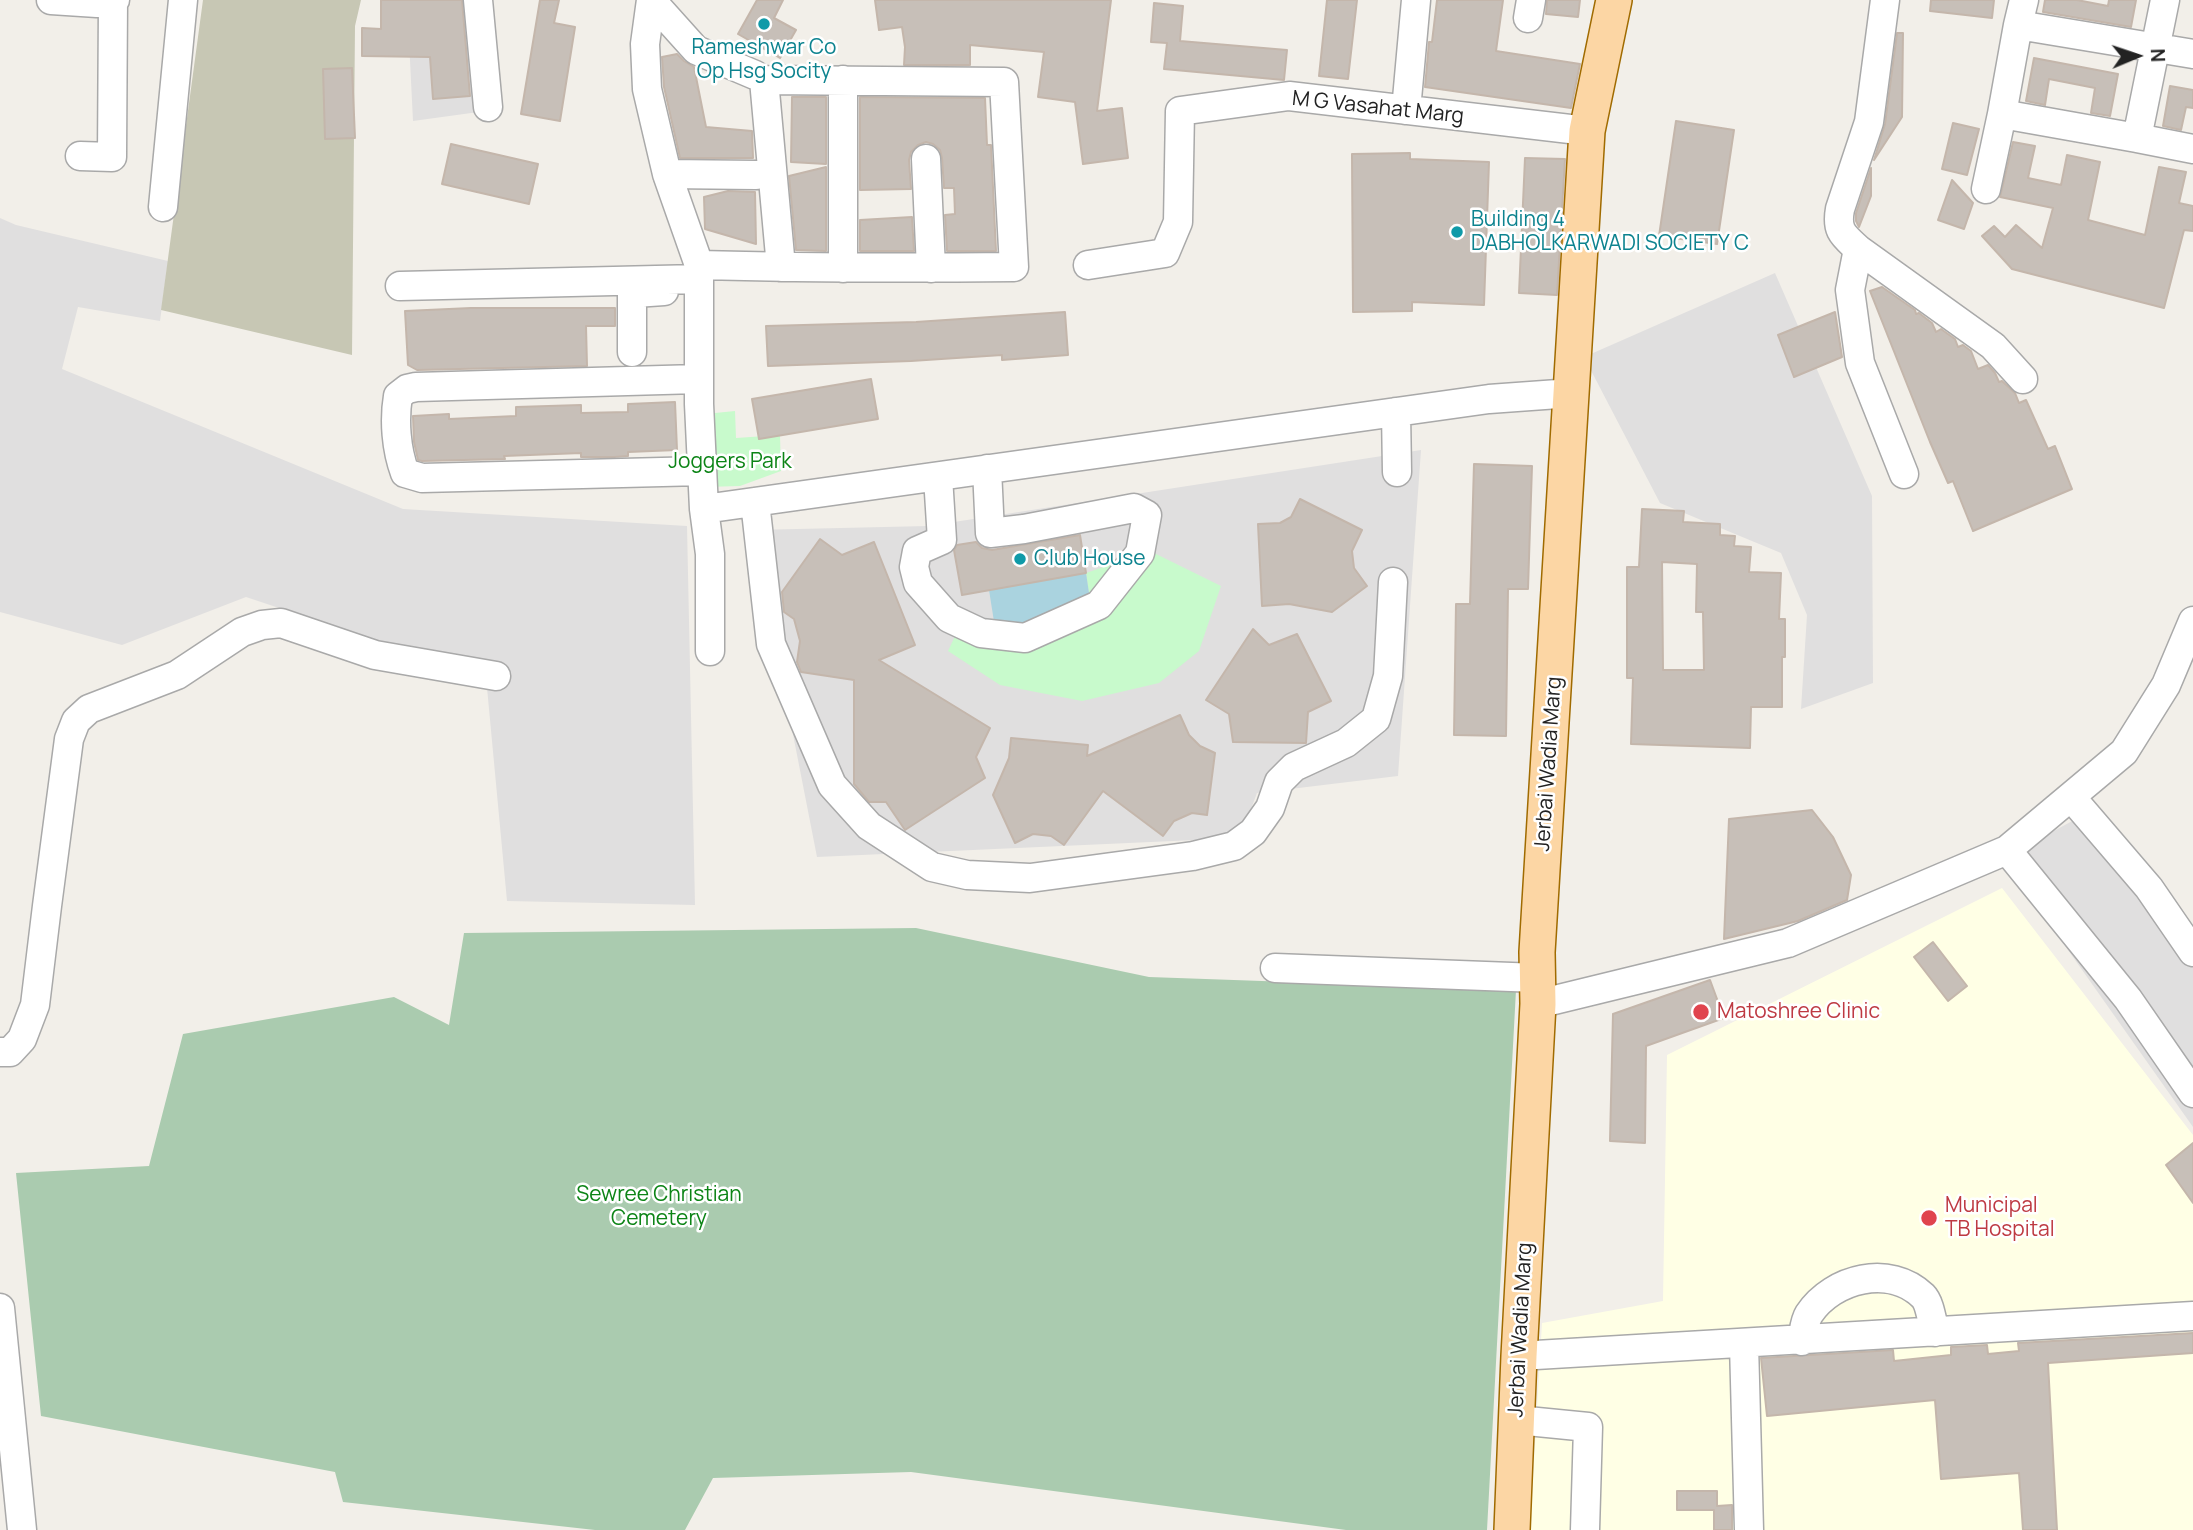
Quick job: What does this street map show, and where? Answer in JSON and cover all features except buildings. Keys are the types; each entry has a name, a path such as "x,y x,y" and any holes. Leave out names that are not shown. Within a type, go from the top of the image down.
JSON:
{"main road":[{"name":"Jerbai Wadia Marg","path":"1513,1530 1539,925 1587,131 1614,0"}],"street":[{"path":"51,0 97,3 114,1 112,157 80,156"},
{"path":"163,207 183,0"},
{"path":"478,0 488,107"},
{"path":"710,652 710,555 702,471 695,292 647,89 645,44 651,0 696,50 755,75"},
{"path":"1406,110 1416,0"},
{"path":"1885,0 1869,122 1840,209 1838,222 1842,234 1858,249 1993,346 2023,379"},
{"path":"2137,138 2165,0"},
{"path":"1986,189 2021,13 2154,47 2193,54"},
{"path":"400,286 641,286 695,292 781,267 1014,267 1004,82 764,80 781,267"},
{"path":"843,80 843,268"},
{"name":"M G Vasahat Marg","path":"1088,265 1165,253 1178,222 1180,111 1289,96 1587,131"},
{"path":"2002,114 2193,149"},
{"path":"926,159 931,268"},
{"path":"667,174 757,175"},
{"path":"1858,249 1850,290 1860,363 1904,474"},
{"path":"632,352 631,298 641,286"},
{"path":"690,344 695,292"},
{"path":"698,379 416,387 407,389 398,396 395,412 400,460 405,473 412,477 702,471"},
{"path":"705,509 1489,399 1572,393"},
{"path":"1396,412 1397,472"},
{"path":"937,477 942,540 917,551 914,567 918,583 949,618 981,634 1025,638 1098,605 1140,553 1147,515 1134,508 990,533 987,469"},
{"path":"755,502 771,644 832,785 869,826 932,867 967,875 1030,878 1193,856 1234,846 1253,832 1270,808 1279,782 1294,767 1346,743 1376,719 1388,676 1393,582"},
{"path":"1275,968 1538,991 1788,943 2007,850 2124,752 2166,685 2193,621"},
{"path":"0,1052 10,1052 22,1038 35,1005 69,739 76,721 89,709 177,676 242,632 262,625 281,623 374,655 496,676"},
{"path":"2071,797 2149,888 2193,951"},
{"path":"2007,850 2129,999 2193,1093"},
{"path":"1802,1341 1807,1317 1824,1296 1847,1283 1876,1277 1902,1282 1925,1298 1935,1332"},
{"path":"0,1308 5,1452 22,1530"},
{"path":"1519,1356 2193,1316"},
{"path":"1744,1344 1749,1530"},
{"path":"1517,1420 1588,1427 1585,1530"}],"shaded area":[{"path":"203,0 361,0 355,26 352,355 161,310"},
{"path":"407,0 487,0 493,110 413,121"},
{"path":"0,218 16,225 168,261 160,321 78,307 62,369 403,509 687,526 695,905 507,901 486,677 246,597 122,645 0,612"},
{"path":"1775,273 1872,496 1873,683 1801,709 1807,615 1781,553 1660,503 1584,357"},
{"path":"1421,450 1398,776 1257,793 1240,838 817,857 753,530 928,526"},
{"path":"2078,818 2193,968 2193,1127 2003,858"},
{"name":"Municipal TB Hospital","path":"2002,888 2193,1135 2193,1530 1530,1530 1542,1323 1663,1301 1667,1055"}],"green space":[{"name":"Joggers Park","path":"735,411 736,438 780,435 781,471 740,486 705,487 705,414"},
{"path":"1150,551 1221,586 1199,651 1159,683 1082,701 1000,685 948,651 963,619 995,628 1092,613 1086,573"},
{"name":"Sewree Christian Cemetery","path":"916,928 1149,977 1516,990 1487,1530 1346,1530 911,1472 713,1478 685,1530 595,1530 343,1502 335,1472 41,1416 16,1173 149,1166 183,1034 394,997 449,1025 464,933"}],"water":[{"path":"1086,573 1092,613 995,628 989,590"}],"place":[{"name":"Rameshwar Co Op Hsg Socity","path":"764,24"},
{"name":"Building 4 DABHOLKARWADI SOCIETY C","path":"1457,232"},
{"name":"Club House","path":"1020,559"},
{"name":"Matoshree Clinic","path":"1701,1012"},
{"name":"Municipal TB Hospital","path":"1929,1218"}]}
